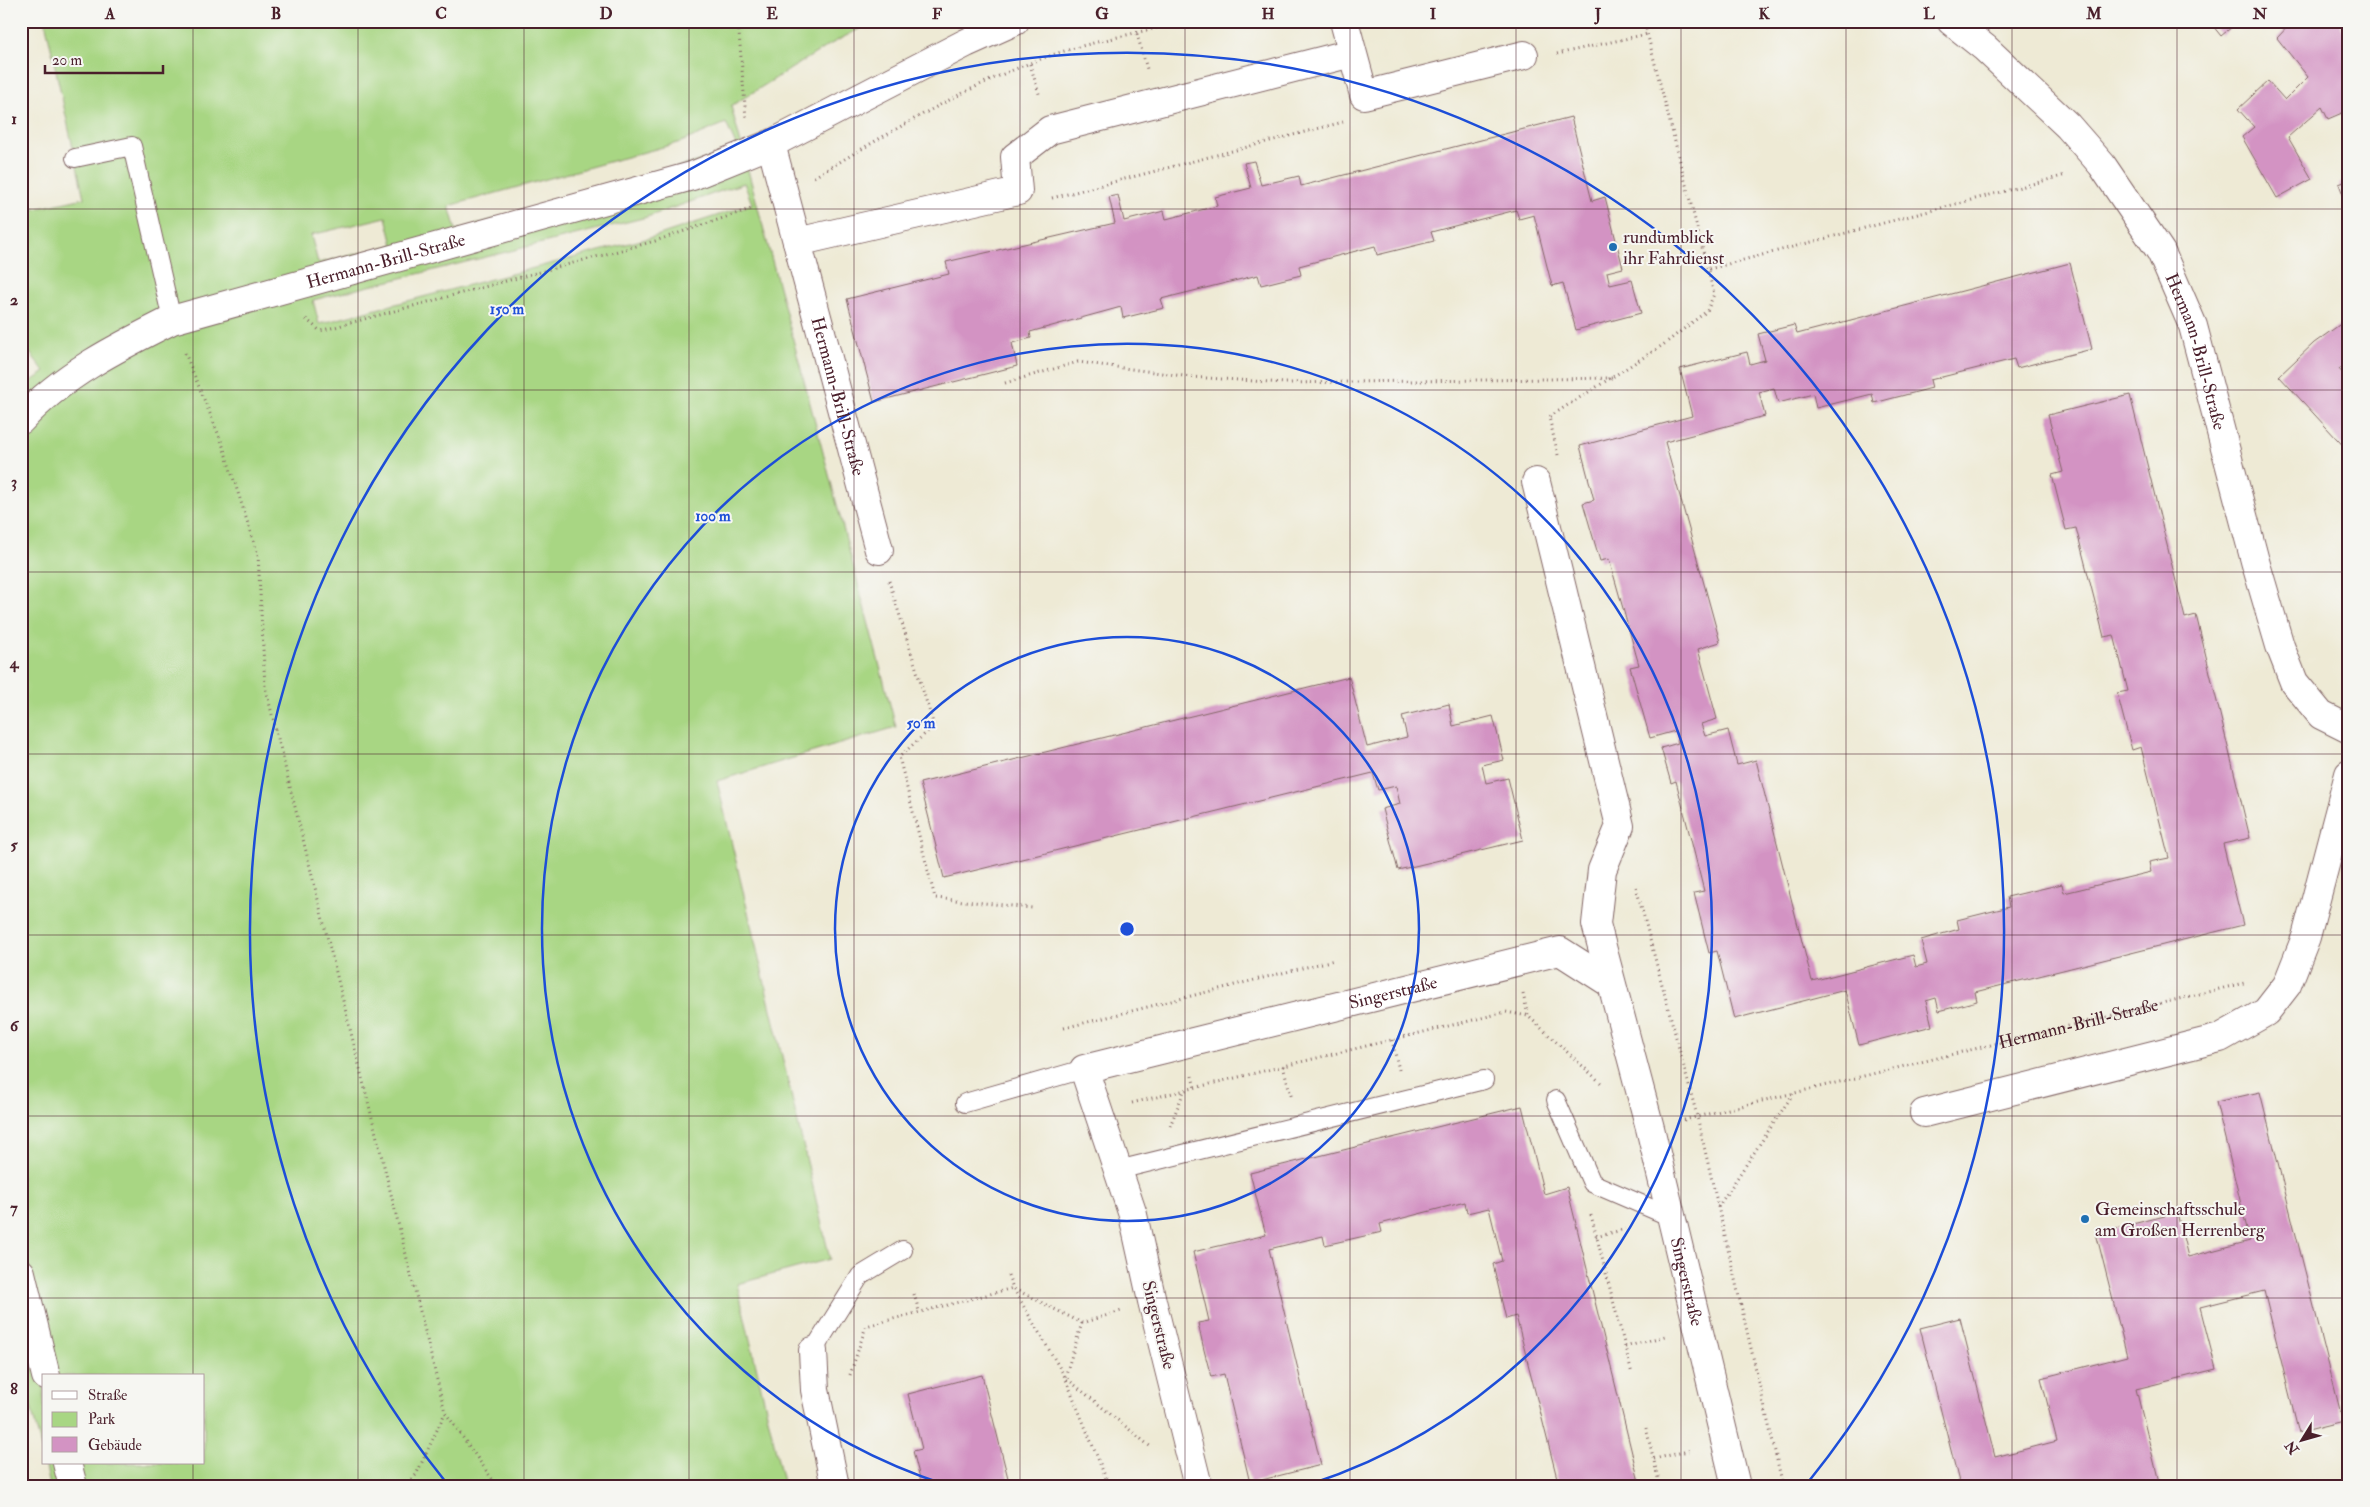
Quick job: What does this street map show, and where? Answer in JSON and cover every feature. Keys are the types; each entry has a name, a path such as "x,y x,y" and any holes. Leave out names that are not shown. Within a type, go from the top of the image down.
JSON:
{"street":[{"name":"Hermann-Brill-Straße","path":"21,420 40,399 109,351 172,320 692,176 760,149 966,43 1015,21"},
{"path":"1344,21 1364,95 1524,55"},
{"name":"Hermann-Brill-Straße","path":"1951,21 1985,48 2068,126 2102,166 2161,252 2193,326 2255,561 2280,646 2294,682 2321,715 2349,729"},
{"path":"797,242 1018,190 1015,157 1050,130 1352,53"},
{"name":"Hermann-Brill-Straße","path":"760,149 784,195 879,550"},
{"path":"1536,482 1620,826 1602,870 1596,924 1610,983"},
{"path":"1924,1112 2220,1038 2266,1012 2287,985 2306,937 2349,774"},
{"name":"Singerstraße","path":"1197,1478 1152,1302 1133,1214 1084,1069 1560,951 1610,983 1650,1128 1736,1486"},
{"path":"21,1273 46,1374"},
{"path":"813,1351 815,1390 835,1486"},
{"path":"67,1464 72,1486"}],"lane":[{"path":"75,158 132,146 172,320"},
{"path":"965,1103 1084,1069"},
{"path":"1118,1170 1484,1080"},
{"path":"1556,1100 1592,1183 1671,1217"},
{"path":"813,1351 860,1276 903,1250"}],"path":[{"path":"738,21 760,149"},
{"path":"272,292 320,332 655,241 749,210 784,195 910,121 967,91 1059,53 1184,21"},
{"path":"1536,482 1563,475 1549,417 1663,345 1707,311 1714,294 1644,21"},
{"path":"1524,55 1532,60 1647,34"},
{"path":"1018,190 1038,202 1369,115 1364,95"},
{"path":"1709,269 2102,166"},
{"path":"172,320 222,444 258,555 265,686 445,1412 497,1486"},
{"path":"1005,383 1078,362 1192,377 1285,382 1613,378"},
{"path":"879,550 934,726 899,756 934,898 1032,908"},
{"path":"1635,882 1697,1116 1782,1486"},
{"path":"1064,1028 1334,960"},
{"name":"Hermann-Brill-Straße","path":"1650,1128 2244,983 2252,979"},
{"path":"1098,1111 1506,1012 1528,1016 1607,1088"},
{"path":"1718,1208 1794,1093"},
{"path":"1592,1183 1590,1211 1632,1374"},
{"path":"1008,1275 1012,1288 1065,1377 1109,1486"},
{"path":"849,1379 866,1326 919,1311 1012,1288 1082,1323 1152,1302"},
{"path":"914,1294 919,1311"},
{"path":"1065,1377 1082,1323"},
{"path":"1625,1347 1698,1328"},
{"path":"1065,1377 1183,1474 1197,1478"},
{"path":"404,1486 416,1475 445,1412"},
{"path":"1646,1428 1660,1486"}],"green space":[{"path":"45,21 874,21 829,45 731,106 896,727 717,781 830,1259 737,1284 784,1486 50,1486 45,1464 205,1464 205,1374 42,1374 42,1451 21,1368 21,388 45,372 30,353 21,359 21,212 84,198","holes":["726,123 738,150 456,230 449,206 681,142","744,183 752,204 653,237 319,324 313,300 647,217","386,217 393,245 318,263 311,235"]}],"building":[{"path":"2209,21 2239,21 2221,36"},
{"path":"2293,21 2339,21 2349,44 2349,110 2328,119 2322,107 2288,137 2312,179 2277,198 2242,137 2254,127 2238,109 2268,81 2285,100 2308,77 2277,38"},
{"path":"1571,117 1592,201 1605,197 1623,268 1607,272 1610,285 1632,280 1641,313 1576,330 1563,283 1552,286 1534,215 1519,219 1516,210 1431,232 1434,241 1377,255 1375,246 1299,266 1301,275 1261,285 1258,275 1161,299 1164,308 1123,318 1121,307 1030,332 1031,338 1012,343 1017,366 874,402 847,299 949,274 946,262 1115,223 1109,197 1118,195 1124,221 1164,211 1166,219 1217,206 1215,197 1251,188 1244,163 1254,161 1261,185 1299,176 1301,186"},
{"path":"2349,180 2349,210 2339,184"},
{"path":"2070,263 2092,349 2017,368 2014,359 1930,380 1932,388 1874,403 1872,394 1816,408 1813,394 1778,403 1774,388 1759,392 1765,416 1665,442 1720,642 1698,649 1717,719 1701,724 1705,736 1728,730 1737,765 1756,760 1812,981 1913,955 1916,967 1927,964 1921,940 1959,929 1957,920 2009,907 2007,897 2062,884 2064,893 2151,872 2149,862 2169,858 2141,747 2132,750 2117,693 2128,691 2114,635 2104,637 2076,528 2066,530 2052,475 2063,472 2048,415 2130,395 2185,618 2196,615 2250,838 2223,844 2243,925 1975,992 1977,1001 1939,1011 1936,998 1926,1001 1932,1026 1859,1045 1845,990 1734,1019 1717,951 1709,953 1694,893 1704,891 1676,781 1671,783 1661,748 1678,743 1675,731 1650,738 1630,667 1639,665 1609,559 1600,561 1583,503 1594,500 1580,446 1692,416 1680,369 1747,352 1750,364 1765,360 1758,334 1794,325 1797,334"},
{"path":"2349,318 2349,362 2339,369 2349,381 2349,452 2279,376 2314,343"},
{"path":"1349,677 1367,747 1407,737 1402,716 1449,704 1453,726 1493,716 1504,760 1482,765 1486,783 1508,778 1523,840 1398,870 1382,809 1400,804 1396,786 1378,790 1373,773 944,878 920,783"},
{"path":"2260,1092 2343,1422 2299,1433 2264,1291 2200,1307 2216,1369 2136,1389 2160,1486 1960,1486 1920,1328 1960,1318 1995,1457 2057,1441 2041,1378 2127,1356 2096,1233 2177,1213 2188,1257 2250,1241 2216,1102"},
{"path":"1522,1106 1544,1194 1567,1187 1640,1486 1549,1486 1558,1482 1516,1316 1506,1319 1493,1264 1502,1261 1489,1208 1467,1213 1465,1202 1380,1224 1382,1232 1325,1245 1323,1236 1269,1249 1321,1465 1250,1483 1224,1374 1211,1377 1204,1350 1198,1323 1209,1321 1193,1252 1266,1235 1250,1173"},
{"path":"982,1375 1010,1486 922,1486 913,1451 922,1449 908,1394"}],"place":[{"name":"rundumblick ihr Fahrdienst","path":"1613,247"},
{"name":"Gemeinschaftsschule am Großen Herrenberg","path":"2085,1219"}]}
